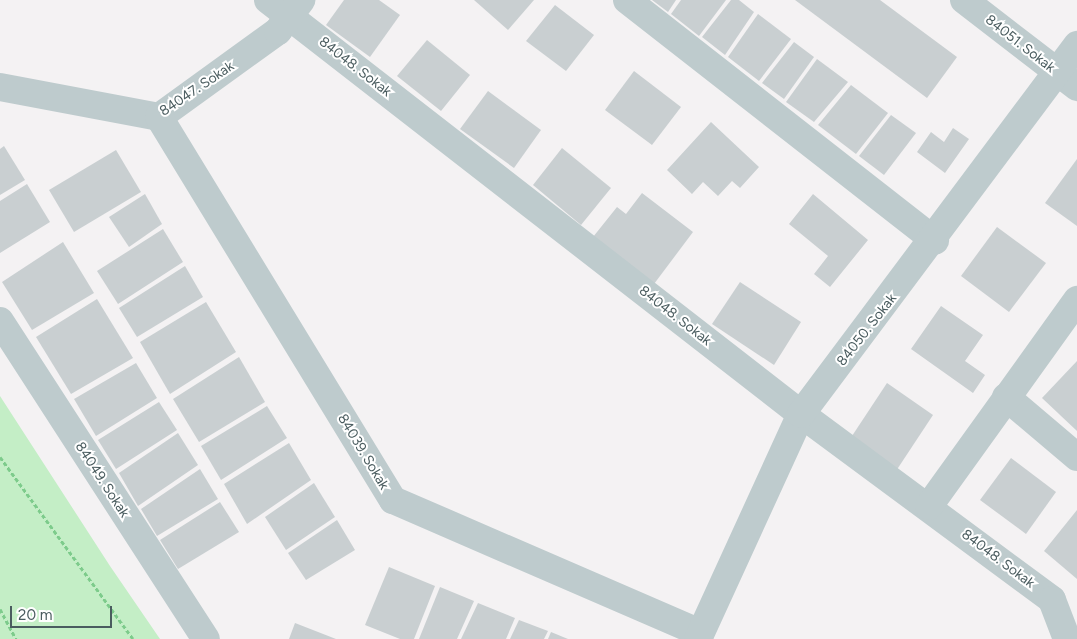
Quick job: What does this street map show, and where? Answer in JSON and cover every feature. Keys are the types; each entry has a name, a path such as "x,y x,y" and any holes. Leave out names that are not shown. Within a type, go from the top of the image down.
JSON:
{"street":[{"path":"627,0 935,241"},
{"name":"84051. Sokak","path":"964,0 1067,80"},
{"name":"84047. Sokak","path":"0,87 159,117 278,31 286,5"},
{"name":"84048. Sokak","path":"286,5 801,414 929,506 1052,600 1067,639"},
{"name":"84050. Sokak","path":"699,636 801,414 935,241 1067,80 1077,45"},
{"name":"84039. Sokak","path":"159,117 392,500 699,636"},
{"path":"929,506 1077,300"},
{"name":"84049. Sokak","path":"0,320 206,639"},
{"path":"1006,397 1077,457"}],"path":[{"path":"0,457 133,639"},
{"path":"0,609 16,639"}],"green space":[{"path":"0,396 110,566 160,639 0,639"}],"building":[{"path":"344,0 379,0 400,15 370,57 326,25"},
{"path":"474,0 534,0 508,30"},
{"path":"652,0 676,0 668,12"},
{"path":"681,0 726,0 699,36 671,14"},
{"path":"731,0 739,0 754,12 725,55 702,37"},
{"path":"795,0 880,0 957,57 927,98"},
{"path":"555,5 594,35 566,71 526,41"},
{"path":"758,14 791,39 759,81 728,57"},
{"path":"427,40 470,75 441,111 397,76"},
{"path":"794,42 814,57 784,99 762,83"},
{"path":"817,59 848,82 814,122 786,102"},
{"path":"634,71 681,107 652,145 605,110"},
{"path":"851,85 888,113 856,154 818,125"},
{"path":"488,91 541,130 514,168 460,129"},
{"path":"891,115 916,133 884,175 859,156"},
{"path":"711,122 759,167 740,188 732,181 718,196 703,182 692,194 667,170"},
{"path":"953,128 969,139 945,173 917,152 931,132 944,142"},
{"path":"4,146 25,180 0,195 0,149"},
{"path":"562,148 611,188 581,225 533,185"},
{"path":"116,150 141,192 74,232 49,190"},
{"path":"1077,159 1077,226 1045,203"},
{"path":"27,184 50,222 0,253 0,201"},
{"path":"642,193 693,232 654,284 593,237 617,207 626,214"},
{"path":"145,194 162,224 129,247 109,217"},
{"path":"813,194 868,240 830,287 814,274 828,256 789,224"},
{"path":"997,227 1046,263 1009,312 961,276"},
{"path":"163,229 183,262 118,304 97,271"},
{"path":"63,242 94,293 32,330 2,282"},
{"path":"185,266 203,297 137,337 119,308"},
{"path":"740,282 801,322 774,365 712,324"},
{"path":"97,299 133,358 71,394 36,337"},
{"path":"206,302 236,352 170,394 140,342"},
{"path":"941,306 983,335 965,361 985,375 973,393 911,349"},
{"path":"239,357 265,402 199,442 173,399"},
{"path":"1077,361 1077,431 1042,398"},
{"path":"136,363 157,398 96,436 74,399"},
{"path":"887,383 933,415 896,471 850,439"},
{"path":"159,402 177,430 116,469 98,440"},
{"path":"267,406 287,438 221,480 201,446"},
{"path":"178,433 198,465 138,506 119,473"},
{"path":"289,443 311,480 247,524 224,484"},
{"path":"1011,458 1056,492 1026,534 980,500"},
{"path":"200,469 218,499 157,536 141,509"},
{"path":"314,483 335,517 286,550 265,517"},
{"path":"220,502 239,532 178,569 160,540"},
{"path":"1077,510 1077,579 1044,551"},
{"path":"337,520 355,550 306,580 288,553"},
{"path":"389,567 435,586 414,639 400,639 365,625"},
{"path":"440,587 474,601 457,639 419,639"},
{"path":"478,603 515,618 506,639 461,639"},
{"path":"519,620 548,631 544,639 510,639"},
{"path":"295,623 336,639 289,639"},
{"path":"551,632 568,639 548,639"}]}
